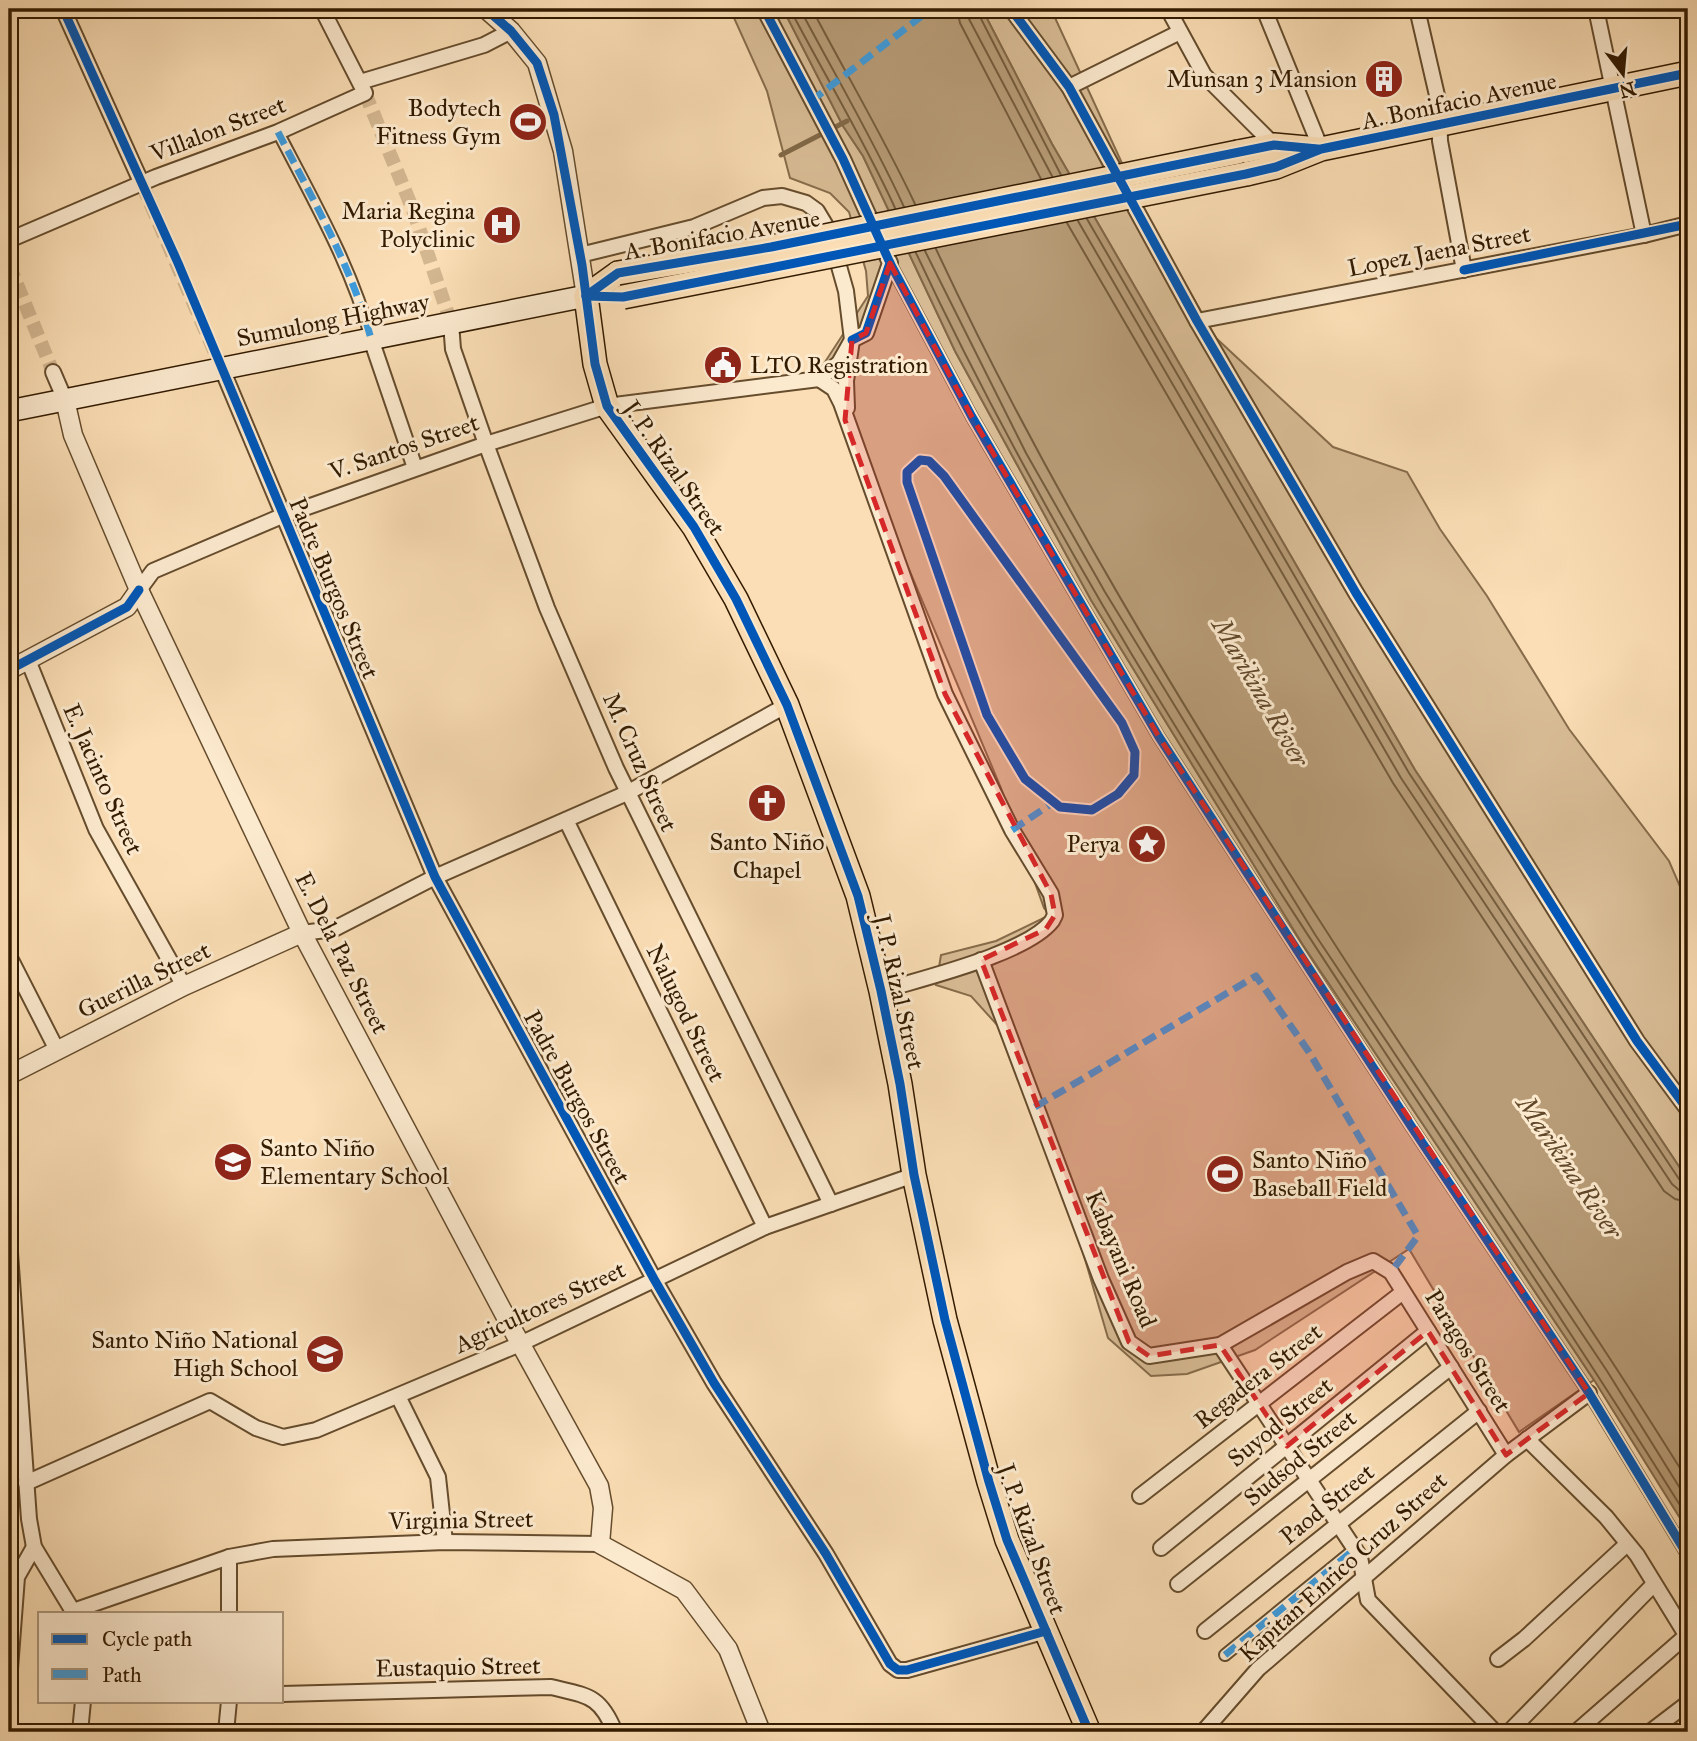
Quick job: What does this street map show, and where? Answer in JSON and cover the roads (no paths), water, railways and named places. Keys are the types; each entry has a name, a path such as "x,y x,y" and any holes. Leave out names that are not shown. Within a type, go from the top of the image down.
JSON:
{"main road":[{"name":"A. Bonifacio Avenue","path":"586,296 623,297 1246,174 1276,167 1321,149 1688,74"},
{"name":"A. Bonifacio Avenue","path":"586,296 618,273 771,247 1274,145 1321,149"},
{"name":"Sumulong Highway","path":"9,411 586,296"},
{"name":"J. P. Rizal Street","path":"586,296 595,364 607,407 694,527 736,599 787,705 858,897 881,991 900,1084 914,1175 945,1320 989,1482 1007,1540 1089,1732"}],"street":[{"path":"63,9 142,184"},
{"path":"322,9 363,88"},
{"path":"486,9 511,31 537,63 554,115 586,296"},
{"path":"764,9 843,159 890,263 972,418 1159,737 1411,1126 1589,1393 1688,1556"},
{"path":"1011,9 1069,87 1197,321 1356,593 1637,1041 1688,1110"},
{"path":"1168,9 1204,75 1274,145"},
{"path":"1264,9 1321,149"},
{"path":"1417,9 1439,104 1440,125 1464,270"},
{"path":"1596,9 1644,235"},
{"path":"1687,9 1688,14"},
{"name":"Villalon Street","path":"9,240 142,184 278,132 363,88 484,45 511,31"},
{"path":"1069,87 1180,32"},
{"path":"278,132 363,310 415,468"},
{"path":"580,255 610,250 694,227 763,198 782,196 806,203 817,211 829,230 846,291 852,340 846,382 845,420"},
{"name":"Lopez Jaena Street","path":"1197,321 1644,235 1688,224"},
{"path":"834,247 878,237"},
{"path":"881,991 981,960 1046,929 1055,915 1051,894 1012,830 945,694 834,388 819,379 839,363 852,340 866,333 890,263"},
{"name":"M. Cruz Street","path":"451,323 453,349 547,608 627,793 831,1203"},
{"name":"Padre Burgos Street","path":"222,369 435,877 653,1279 714,1383 827,1554 891,1664 898,1670 907,1670 1046,1631"},
{"name":"E. Dela Paz Street","path":"53,372 65,400 73,435 139,590 302,933 520,1344 599,1486 603,1508 600,1544"},
{"name":"V. Santos Street","path":"9,670 127,607 153,570 282,516 415,468 486,443 607,407 819,379"},
{"name":"E. Jacinto Street","path":"28,660 96,829 184,986"},
{"path":"302,933 334,929 435,877 627,793 787,705"},
{"name":"Nalugod Street","path":"566,820 765,1227"},
{"name":"Guerilla Street","path":"9,1075 184,986 302,933"},
{"path":"9,956 57,1050"},
{"name":"Kabayani Road","path":"981,960 1101,1279 1129,1342 1149,1356 1220,1345 1347,1272 1373,1261 1391,1272"},
{"name":"Agricultores Street","path":"26,1483 210,1401 256,1429 283,1437 316,1430 520,1344 765,1227 914,1175"},
{"path":"9,1239 26,1483 34,1547 74,1612"},
{"name":"Paragos Street","path":"1391,1272 1506,1455"},
{"name":"Regadera Street","path":"1140,1496 1404,1292"},
{"name":"Suyod Street","path":"1161,1548 1428,1331"},
{"path":"1220,1345 1360,1557 1368,1600 1495,1732"},
{"name":"Sudsod Street","path":"1178,1584 1451,1367"},
{"name":"Kapitan Enrico Cruz Street","path":"1203,1732 1258,1668 1506,1455 1589,1393"},
{"path":"398,1396 438,1477 445,1542"},
{"name":"Paod Street","path":"1205,1631 1479,1411"},
{"path":"1524,1441 1606,1517 1628,1544 1687,1637 1576,1732"},
{"name":"Virginia Street","path":"74,1612 229,1557 274,1549 445,1542 600,1544 684,1590 728,1649 761,1732"},
{"path":"1498,1659 1524,1639 1628,1544"},
{"path":"9,1682 17,1577 34,1547"},
{"path":"1225,1655 1354,1549"},
{"path":"229,1557 229,1612"},
{"path":"1509,1732 1654,1584"},
{"name":"Eustaquio Street","path":"284,1694 551,1687 590,1696 605,1709 615,1732"},
{"path":"80,1732 83,1702"},
{"path":"226,1732 229,1702"},
{"path":"1650,1732 1688,1703"}],"water":[{"name":"Marikina River","path":"783,9 982,9 1052,144 1415,770 1688,1180 1688,1531 1594,1380 1303,945 1091,600 955,351 863,156 843,126"}],"waterway":[{"path":"781,155 847,121"}],"tunnel":[{"path":"365,93 413,210 451,323"},
{"path":"142,184 222,369"},
{"path":"9,265 53,372"}],"place":[{"name":"Munsan 3 Mansion","path":"1384,79"},
{"name":"Bodytech Fitness Gym","path":"528,122"},
{"name":"Maria Regina Polyclinic","path":"502,225"},
{"name":"LTO Registration","path":"723,365"},
{"name":"Santo Niño Chapel","path":"767,803"},
{"name":"Perya","path":"1147,844"},
{"name":"Santo Niño Elementary School","path":"233,1162"},
{"name":"Santo Niño Baseball Field","path":"1225,1174"},
{"name":"Santo Niño National High School","path":"325,1354"}]}
